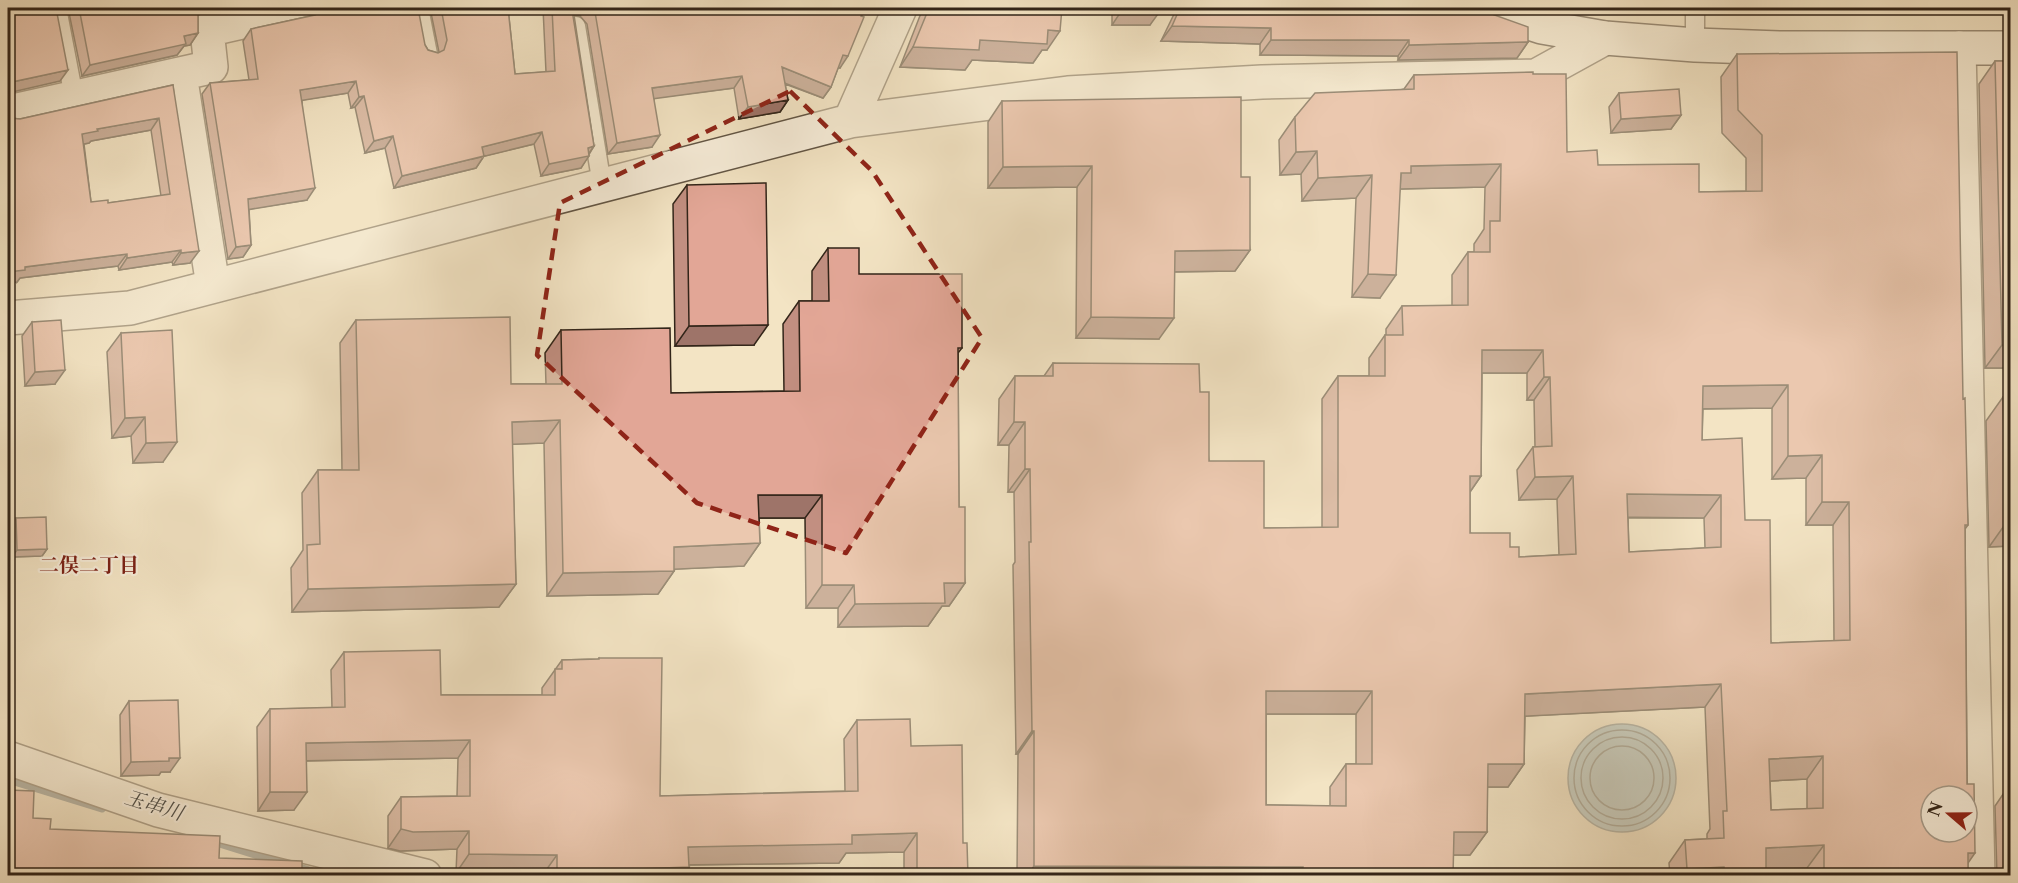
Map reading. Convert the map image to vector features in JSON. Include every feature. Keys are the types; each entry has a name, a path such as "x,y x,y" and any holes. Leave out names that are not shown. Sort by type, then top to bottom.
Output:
{"street":[{"path":"8,112 211,67 204,19 303,8"},
{"path":"850,121 900,8"},
{"path":"1482,8 1542,27 1605,38 1695,45 1781,48 2010,48"},
{"path":"8,318 130,308 850,121 1068,93 1262,82 1536,76 1605,38"},
{"path":"1959,48 1978,876"},
{"path":"180,74 213,286"},
{"path":"8,758 158,810 425,876"}],"lane":[{"path":"57,8 74,97"},
{"path":"419,8 428,54"},
{"path":"1695,8 1695,45"},
{"path":"576,27 602,185"}],"highlighted area":[{"path":"790,91 872,171 982,338 846,553 697,503 537,355 560,203"}],"water":[{"path":"1622,724 1643,728 1661,739 1672,757 1676,778 1672,799 1661,817 1643,828 1622,832 1601,828 1583,817 1572,799 1568,778 1572,757 1583,739 1601,728"}],"building":[{"path":"8,8 56,8 68,70 8,84"},
{"path":"79,8 201,8 198,12 198,33 184,36 186,44 90,65"},
{"path":"418,8 425,45 428,50 438,53 444,50 447,40 441,8 508,8 515,74 555,71 552,8 577,8 573,16 594,146 588,148 589,156 549,164 542,132 482,147 484,156 402,176 393,136 374,141 364,96 359,97 356,81 300,90 315,188 248,199 251,245 236,247 210,83 258,79 251,29 315,15 325,9"},
{"path":"591,8 865,8 861,16 864,17 848,56 843,55 831,87 782,67 788,100 748,107 742,76 652,88 660,135 617,143 595,12"},
{"path":"929,8 1062,8 1060,31 1048,30 1047,44 980,40 979,50 913,47"},
{"path":"1120,8 1158,8 1158,14 1120,13"},
{"path":"1180,8 1475,8 1528,27 1528,42 1409,45 1409,40 1271,40 1271,28 1172,26"},
{"path":"1957,52 1963,399 1965,398 1968,525 1965,525 1967,784 1919,784 1919,844 1975,844 1975,853 1968,853 1968,876 1824,876 1824,845 1766,848 1766,876 1725,876 1724,867 1687,869 1685,840 1724,838 1723,811 1727,811 1721,684 1525,694 1524,764 1488,764 1487,832 1454,832 1453,876 1302,876 1303,867 1034,866 1030,469 1025,469 1025,422 1014,422 1015,376 1053,376 1053,363 1199,364 1200,392 1209,392 1209,461 1264,461 1264,528 1338,527 1338,376 1385,376 1385,335 1403,335 1402,306 1468,305 1468,252 1490,252 1490,221 1500,221 1501,164 1411,166 1411,173 1401,173 1396,275 1368,274 1372,175 1318,178 1317,151 1296,152 1295,117 1315,93 1414,89 1414,75 1533,72 1533,74 1566,74 1567,152 1597,150 1598,165 1699,164 1699,192 1762,191 1762,135 1738,110 1737,54","holes":["1482,350 1543,350 1544,377 1550,377 1552,446 1533,447 1535,477 1573,476 1576,554 1519,557 1519,547 1510,547 1510,533 1470,533 1470,476 1481,476","1788,385 1788,456 1822,455 1822,502 1849,502 1850,640 1771,643 1770,520 1745,520 1742,438 1702,440 1703,386","1627,494 1721,495 1721,547 1629,552","1266,691 1372,691 1372,764 1346,764 1346,806 1266,805","1823,756 1823,808 1771,810 1769,759"]},
{"path":"1995,61 2010,61 2010,344 2002,345"},
{"path":"173,85 199,251 181,253 181,250 127,258 127,254 25,267 25,270 8,272 8,116 20,119","holes":["159,118 170,194 108,203 108,200 91,202 82,134 98,131 97,129"]},
{"path":"1679,89 1681,115 1621,119 1619,93"},
{"path":"1241,97 1241,177 1250,177 1250,250 1175,251 1174,318 1091,317 1092,166 1003,167 1002,101"},
{"path":"766,183 768,325 689,326 687,185"},
{"path":"828,248 859,248 859,274 962,274 962,348 958,348 959,507 965,507 965,583 944,583 945,603 855,604 854,585 822,585 822,495 758,495 760,543 674,547 674,571 563,573 560,420 512,422 516,584 308,589 307,545 320,544 318,470 359,470 356,320 510,317 511,384 562,384 561,330 670,328 671,393 800,391 799,301 829,301"},
{"path":"61,320 65,370 35,372 32,322"},
{"path":"172,330 177,442 146,443 145,417 125,418 121,333"},
{"path":"2003,397 2010,397 2010,523 2006,523"},
{"path":"46,517 47,549 17,550 16,518"},
{"path":"440,650 441,695 555,695 555,669 562,669 562,660 662,658 660,796 858,791 857,720 910,719 911,746 962,745 963,843 967,843 968,876 917,876 917,833 852,835 852,844 688,847 689,867 557,872 557,855 469,854 469,831 413,832 401,829 401,797 470,796 470,740 306,743 307,792 270,792 270,709 345,707 344,652"},
{"path":"178,700 180,758 169,758 169,761 131,762 129,701"},
{"path":"8,790 34,791 33,818 51,819 50,829 220,836 219,858 302,861 302,870 361,873 361,876 8,876"}],"waterway":[{"name":"玉串川","path":"8,779 102,808"},
{"name":"玉串川","path":"210,840 325,876"}],"district":[{"name":"二俣二丁目","path":"89,565"}]}
